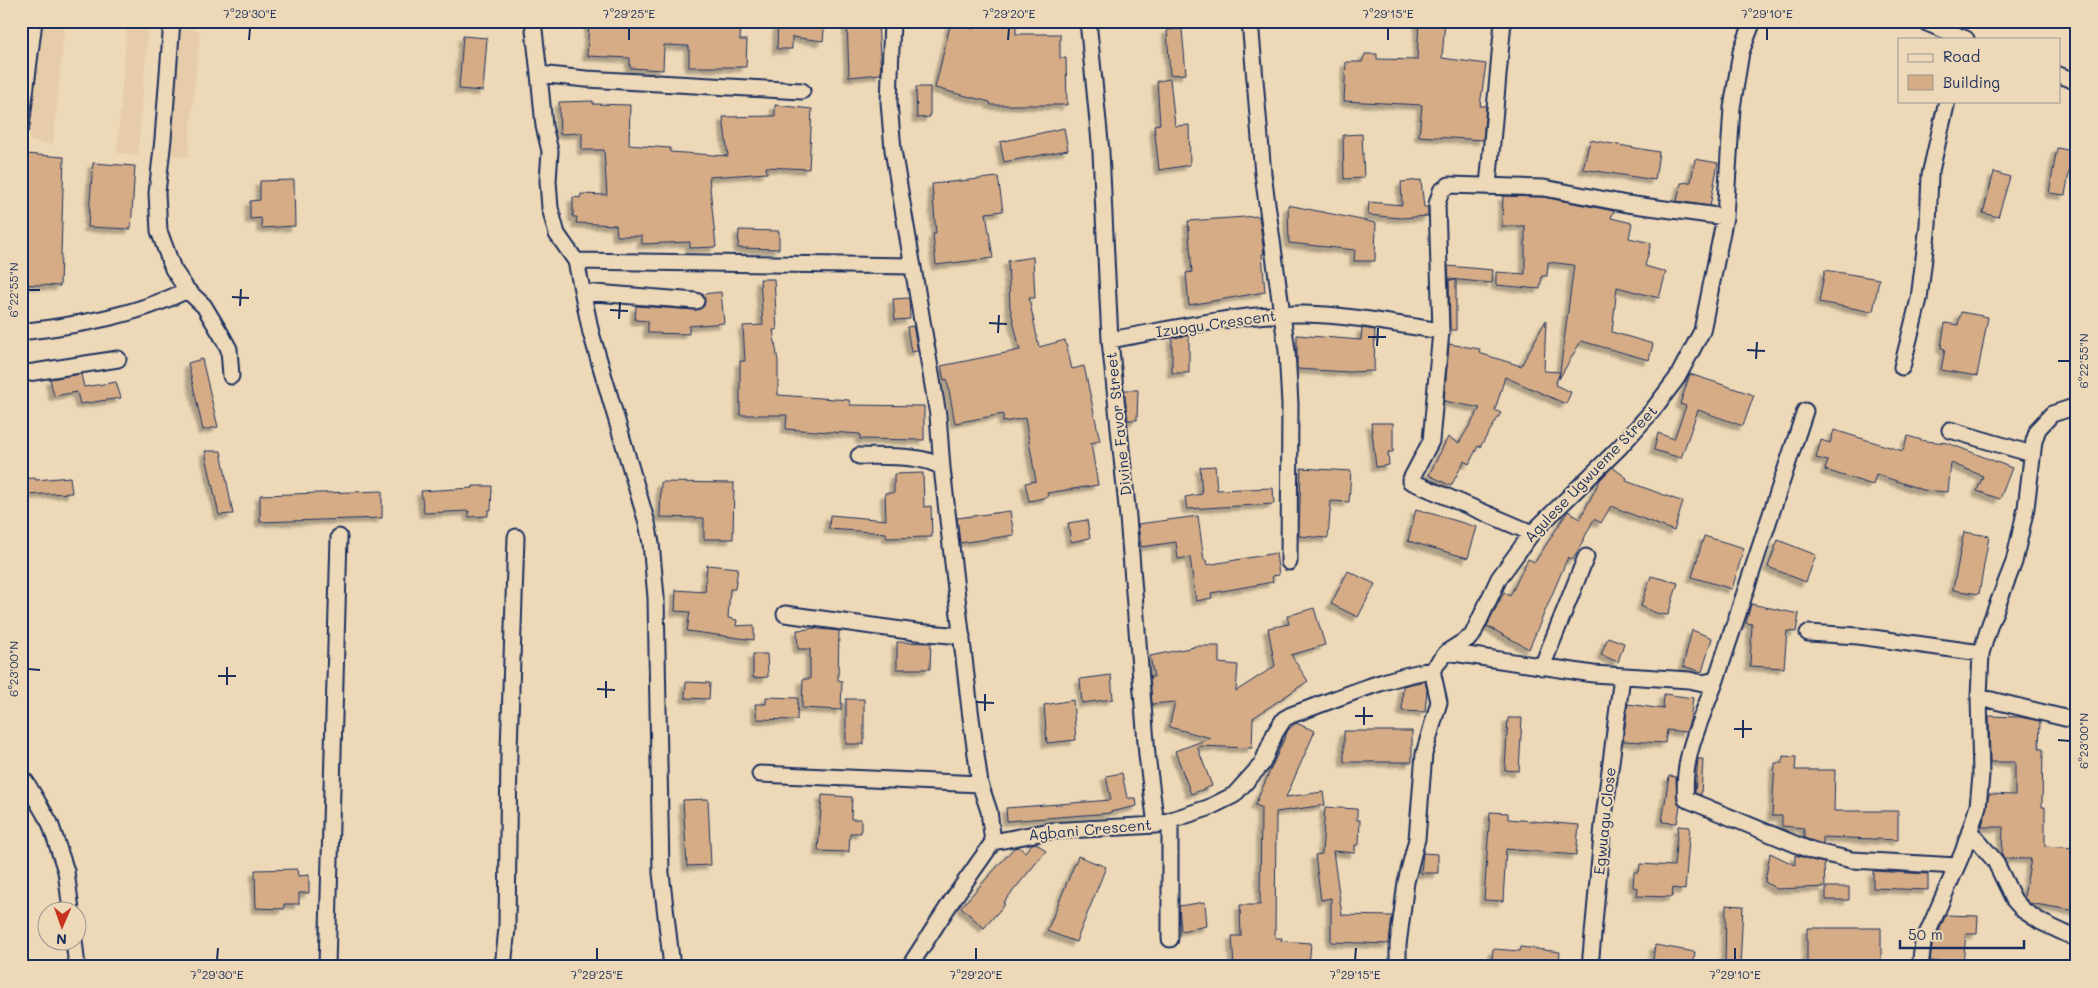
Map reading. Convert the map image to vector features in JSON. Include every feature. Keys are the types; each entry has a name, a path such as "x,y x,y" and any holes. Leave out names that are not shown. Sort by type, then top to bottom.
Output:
{"street":[{"path":"21,126 34,21"},
{"path":"172,21 164,139 157,193 159,231 173,269 187,290 204,306 222,336 228,349 231,376"},
{"path":"533,21 544,126 550,151 548,181 550,208 556,234 576,261 591,333 647,523 651,543 656,597 661,873 672,967"},
{"path":"892,21 889,102 893,150 938,416 942,468 980,784 989,811 994,842 951,902 909,967"},
{"name":"Divine Favor Street","path":"1088,21 1101,152 1110,340 1128,517 1147,755 1163,823 1170,939"},
{"path":"1250,21 1263,174 1284,315 1290,404 1289,562"},
{"path":"1488,186 1503,21"},
{"name":"Agulese Ugwueme Street","path":"1432,670 1447,652 1472,636 1499,578 1532,533 1619,448 1652,412 1677,378 1696,347 1702,331 1725,217 1732,108 1741,52 1753,21"},
{"path":"1922,21 1962,38"},
{"path":"539,74 586,79 802,91"},
{"path":"2060,75 2077,82"},
{"path":"1902,367 1919,299 1928,225 1930,175 1946,102"},
{"path":"1532,533 1410,481 1431,441 1441,331 1437,204 1441,191 1449,185 1544,188 1627,204 1725,217"},
{"path":"576,261 913,266"},
{"path":"21,332 128,312 162,302 187,290"},
{"path":"583,292 696,301"},
{"name":"Izuogu Crescent","path":"1110,340 1231,319 1303,314 1356,318 1441,331"},
{"path":"21,374 118,359"},
{"path":"1920,967 1923,943 1971,833 1981,788 1979,697 1981,653 2014,562 2026,508 2032,454 2038,429 2052,414 2077,406"},
{"path":"1805,411 1716,680 1688,755 1686,799 1812,851 1852,860 1957,866"},
{"path":"1950,430 2032,454"},
{"path":"859,456 925,460 936,463 942,468"},
{"path":"327,967 339,537"},
{"path":"503,967 507,928 509,750 516,537"},
{"path":"1542,666 1586,558"},
{"path":"785,614 916,632 962,636"},
{"path":"1808,633 1858,636 1981,653"},
{"path":"1447,652 1622,676 1689,680 1702,683 1716,680"},
{"path":"1398,967 1398,945 1406,882 1416,839 1424,754 1438,702 1432,670"},
{"name":"Agbani Crescent","path":"994,842 1050,831 1163,823 1208,808 1234,795 1262,764 1275,733 1284,719 1290,714 1390,680 1432,670"},
{"name":"Egwuagu Close","path":"1590,967 1603,825 1622,676"},
{"path":"1979,697 2077,721"},
{"path":"760,774 980,784"},
{"path":"21,780 26,782 50,822 66,871 69,900"},
{"path":"1971,833 1995,861 2014,900 2023,910 2041,922 2077,939"},
{"path":"75,950 77,967"}],"shaded area":[{"path":"41,21 65,21 53,144 29,141"},
{"path":"127,23 148,24 138,154 117,153"},
{"path":"181,28 200,30 188,157 169,155"}],"building":[{"path":"616,21 741,21 740,40 747,40 746,67 689,67 689,46 664,45 663,70 630,68 630,58 587,56 589,23 616,23"},
{"path":"778,21 825,21 823,41 792,37 792,49 777,49"},
{"path":"847,21 878,21 881,74 849,77"},
{"path":"976,21 1016,21 1016,34 1060,34 1060,58 1066,58 1067,105 991,105 990,102 935,88 951,22 974,29"},
{"path":"1419,21 1445,21 1442,58 1486,64 1480,106 1486,106 1483,140 1419,136 1422,105 1344,101 1346,62 1362,62 1365,54 1377,54 1377,59 1417,60"},
{"path":"1182,29 1186,74 1170,75 1167,30"},
{"path":"463,36 487,38 483,91 459,89"},
{"path":"1170,79 1175,126 1189,125 1190,165 1159,170 1154,125 1160,124 1157,81"},
{"path":"916,87 930,87 930,117 917,118"},
{"path":"593,101 593,104 630,105 629,145 670,148 670,152 728,156 723,117 775,116 775,105 812,109 809,169 766,167 767,173 709,177 716,247 690,248 690,242 642,244 642,236 617,236 616,225 576,223 577,217 573,217 573,197 580,198 581,194 607,195 604,150 582,150 582,133 560,134 559,102"},
{"path":"1064,128 1068,150 1004,162 1000,142"},
{"path":"1362,134 1364,178 1344,179 1343,135"},
{"path":"1590,140 1659,152 1655,180 1583,169"},
{"path":"2057,148 2073,151 2065,195 2049,193"},
{"path":"25,154 64,157 60,286 21,284 21,220"},
{"path":"1695,159 1718,163 1710,206 1677,201 1681,183 1691,182"},
{"path":"93,163 135,166 131,229 88,227"},
{"path":"1994,172 2010,177 1998,217 1983,213"},
{"path":"998,177 1003,211 986,213 993,258 936,265 933,234 936,234 932,184"},
{"path":"294,180 295,226 262,228 261,218 250,219 250,201 260,200 260,181"},
{"path":"1421,180 1424,207 1428,207 1428,216 1401,218 1368,215 1369,202 1402,205 1401,182"},
{"path":"1503,196 1543,197 1614,211 1611,218 1632,223 1629,238 1651,243 1645,266 1666,272 1659,298 1617,287 1612,332 1653,344 1649,360 1581,341 1559,379 1574,265 1548,262 1547,276 1542,276 1540,289 1496,285 1496,272 1525,274 1525,226 1502,226"},
{"path":"1288,205 1376,223 1375,261 1354,261 1355,250 1289,243"},
{"path":"1259,216 1264,254 1262,254 1265,292 1189,305 1186,273 1192,272 1188,221"},
{"path":"739,230 779,231 779,249 738,248"},
{"path":"1033,257 1035,298 1029,298 1039,347 1065,340 1072,369 1084,366 1100,441 1091,443 1098,485 1047,493 1048,497 1029,501 1025,483 1036,481 1025,418 1003,422 1003,414 955,423 947,379 944,380 941,366 1020,350 1010,307 1008,261"},
{"path":"1448,266 1493,270 1492,283 1449,279"},
{"path":"1825,270 1879,279 1873,312 1819,302"},
{"path":"760,279 774,279 777,330 773,330 778,361 778,395 849,400 850,405 924,406 924,440 860,439 860,434 786,429 787,415 740,415 740,361 745,361 743,326 763,325"},
{"path":"1449,280 1456,280 1456,330 1450,330"},
{"path":"721,292 724,323 689,326 689,334 648,333 648,321 635,320 636,306 696,310 704,306 705,301 702,294"},
{"path":"909,298 910,319 895,320 893,299"},
{"path":"1961,312 1988,317 1977,376 1941,370 1945,349 1941,348 1945,323 1958,325"},
{"path":"1546,320 1544,371 1560,372 1555,385 1571,392 1566,404 1505,377 1495,410 1501,413 1480,447 1478,446 1469,464 1464,461 1451,486 1429,475 1448,437 1459,443 1480,408 1444,401 1449,344 1480,349 1479,353 1521,366"},
{"path":"913,326 918,351 911,352 907,327"},
{"path":"1362,328 1375,330 1374,371 1349,372 1297,369 1297,335 1361,340"},
{"path":"1189,336 1189,373 1172,373 1172,338"},
{"path":"202,359 218,427 203,430 188,363"},
{"path":"81,374 84,387 116,382 121,398 80,404 77,392 54,396 50,379"},
{"path":"1690,374 1754,395 1743,426 1698,410 1681,458 1654,450 1658,433 1674,439 1686,406 1680,404"},
{"path":"1124,390 1138,390 1137,420 1128,420"},
{"path":"1371,423 1393,423 1393,452 1388,452 1389,465 1376,467"},
{"path":"1834,430 1903,451 1908,436 1925,441 1948,443 2012,468 2000,499 1977,491 1983,476 1951,463 1948,492 1923,490 1876,474 1873,485 1825,470 1828,461 1816,458 1821,440 1830,443"},
{"path":"205,451 221,451 233,514 219,515"},
{"path":"1215,466 1217,490 1273,488 1274,504 1187,509 1185,497 1202,494 1200,467"},
{"path":"1612,467 1627,478 1626,481 1683,502 1674,531 1611,506 1601,523 1594,519 1573,560 1568,557 1529,649 1487,626 1504,592 1510,596 1528,559 1535,562 1568,511 1580,519 1600,480"},
{"path":"1301,468 1351,471 1349,502 1331,501 1328,538 1299,536"},
{"path":"923,473 924,507 931,506 932,537 887,538 886,533 829,529 830,515 886,520 885,493 894,493 894,474"},
{"path":"70,477 72,493 21,495 21,479 35,478 36,480"},
{"path":"661,482 734,483 733,539 704,539 704,518 660,517"},
{"path":"473,486 492,486 491,510 488,510 488,516 469,517 469,511 424,513 421,491 473,488"},
{"path":"382,491 382,518 260,522 260,495"},
{"path":"1416,509 1477,527 1468,558 1408,541"},
{"path":"1010,511 1014,535 960,543 957,518"},
{"path":"1198,516 1204,560 1206,560 1207,565 1276,553 1279,575 1272,576 1273,582 1211,593 1212,598 1196,601 1190,557 1178,559 1176,542 1141,547 1138,524"},
{"path":"1087,520 1090,538 1071,542 1068,523"},
{"path":"1964,532 1989,536 1979,594 1953,590"},
{"path":"1704,536 1744,548 1732,589 1692,577"},
{"path":"1778,540 1816,555 1806,582 1768,567"},
{"path":"707,565 738,568 735,589 730,589 728,618 737,620 736,626 754,625 754,640 687,631 690,612 675,611 676,590 705,592"},
{"path":"1348,571 1375,584 1358,617 1331,604"},
{"path":"1651,576 1678,583 1668,615 1656,613 1641,606"},
{"path":"1751,604 1799,614 1796,632 1787,631 1784,668 1750,666 1752,624 1746,623"},
{"path":"1314,608 1325,645 1291,655 1308,681 1253,718 1252,748 1197,746 1212,786 1191,794 1175,751 1211,738 1169,727 1175,702 1152,704 1150,677 1154,677 1150,656 1194,646 1219,646 1219,663 1238,665 1236,691 1275,666 1268,628 1289,624 1287,616"},
{"path":"810,628 839,631 838,680 842,681 841,710 802,708 803,679 810,679 810,649 798,649 797,630"},
{"path":"1692,630 1712,638 1702,672 1683,666"},
{"path":"1608,637 1624,643 1618,662 1601,655"},
{"path":"897,642 931,643 930,669 897,669"},
{"path":"753,654 767,654 768,677 753,678"},
{"path":"1111,675 1113,699 1082,703 1080,679"},
{"path":"1425,681 1427,690 1425,712 1402,711 1403,686"},
{"path":"686,682 710,683 709,699 685,698"},
{"path":"1664,694 1693,698 1686,732 1667,730 1665,743 1623,741 1628,704 1663,709"},
{"path":"766,697 798,698 797,720 757,719 755,704 766,704"},
{"path":"846,699 864,699 864,744 846,744"},
{"path":"1073,700 1076,740 1047,743 1044,705"},
{"path":"1989,716 2019,717 2040,721 2039,749 2043,749 2042,807 2045,807 2045,846 2076,848 2075,883 2077,883 2077,911 2029,903 2024,897 2031,859 2004,858 2002,854 2003,827 1982,827 1989,794 2015,795 2015,762 1990,762"},
{"path":"1508,718 1522,718 1519,771 1505,770"},
{"path":"1296,723 1315,731 1286,797 1323,792 1325,805 1276,812 1275,938 1282,938 1281,941 1311,943 1309,967 1234,967 1232,936 1241,936 1240,905 1260,905 1261,807 1255,805 1288,730"},
{"path":"1344,731 1412,731 1412,762 1344,762"},
{"path":"1783,756 1796,757 1795,770 1835,770 1834,811 1898,811 1898,840 1823,837 1823,844 1804,838 1804,828 1782,826 1782,816 1772,816 1775,763 1782,763"},
{"path":"1698,759 1703,759 1701,795 1695,793"},
{"path":"1122,773 1127,798 1136,798 1137,806 1110,813 1007,821 1006,808 1111,800 1106,776"},
{"path":"1669,776 1676,777 1677,799 1680,806 1677,823 1662,822"},
{"path":"822,795 852,797 851,819 861,819 861,833 850,833 849,852 818,851"},
{"path":"708,799 711,865 687,866 683,800"},
{"path":"1325,807 1357,809 1357,820 1360,820 1359,845 1355,845 1355,853 1333,851 1342,915 1392,916 1389,944 1331,942 1331,898 1321,900 1315,855 1322,854"},
{"path":"1490,812 1508,813 1508,819 1579,825 1576,855 1506,849 1503,901 1484,900"},
{"path":"1678,826 1690,827 1685,890 1673,888 1672,897 1637,896 1638,888 1633,887 1634,872 1639,872 1640,864 1674,866"},
{"path":"1036,843 1046,851 984,928 961,907 1014,848 1019,847 1025,852 1032,844"},
{"path":"1423,853 1438,854 1438,873 1421,873"},
{"path":"1770,853 1795,865 1795,855 1824,863 1825,887 1777,889 1765,882"},
{"path":"1078,856 1106,867 1076,942 1047,931"},
{"path":"297,869 298,876 309,875 309,893 299,893 299,904 284,904 284,909 256,908 255,870"},
{"path":"1873,871 1928,874 1928,890 1873,888"},
{"path":"1826,887 1849,887 1849,900 1826,900"},
{"path":"1205,902 1207,926 1181,931 1179,906"},
{"path":"1726,905 1743,906 1740,967 1725,967"},
{"path":"1946,915 1978,916 1977,934 1966,934 1963,964 1930,961 1932,946 1934,942 1939,943 1940,928"},
{"path":"1807,928 1881,928 1881,967 1807,967"},
{"path":"1655,945 1695,952 1693,967 1652,967"},
{"path":"1521,947 1560,952 1558,967 1491,967 1493,949 1520,951"}]}
